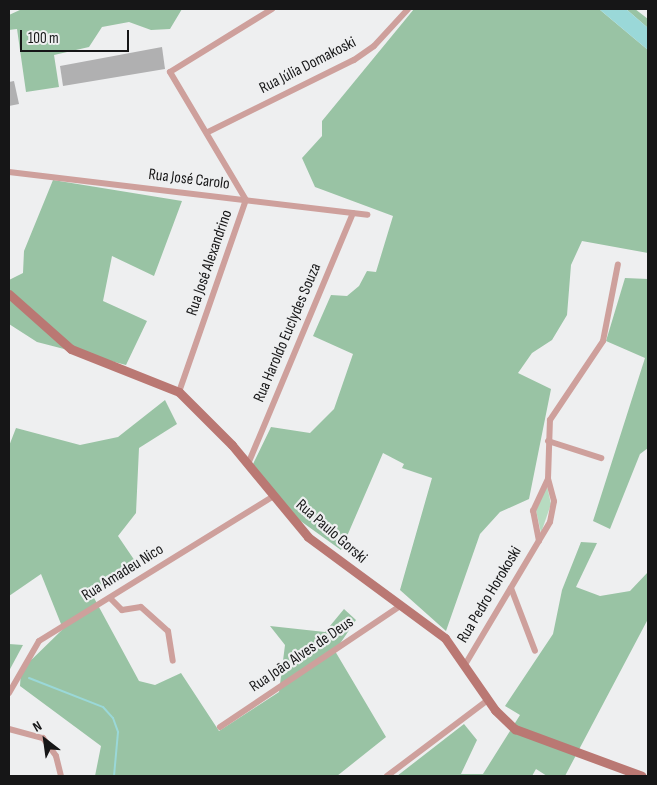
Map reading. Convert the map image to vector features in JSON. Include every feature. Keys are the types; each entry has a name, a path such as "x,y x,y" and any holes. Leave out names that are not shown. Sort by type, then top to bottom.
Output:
{"street":[{"name":"Rua José Alexandrino","path":"179,392 246,200 208,132 170,72 272,9"},
{"name":"Rua Júlia Domakoski","path":"208,132 354,60 374,46 408,9"},
{"name":"Rua José Carolo","path":"9,172 367,215"},
{"name":"Rua Haroldo Euclydes Souza","path":"248,464 353,213"},
{"name":"Rua Pedro Horokoski","path":"466,663 539,541 554,508 548,479 548,441 554,411 603,341 618,264"},
{"name":"Rua Paulo Gorski","path":"9,294 71,349 179,392 248,464 272,498 308,537 445,638 466,663 500,717 523,734 642,776"},
{"path":"548,441 601,458"},
{"name":"Rua Pedro Horokoski","path":"539,541 533,511 548,479"},
{"name":"Rua Amadeu Nico","path":"9,693 34,646 272,498"},
{"path":"511,588 535,651"},
{"path":"110,598 122,610 141,607 168,631 173,661"},
{"name":"Rua João Alves de Deus","path":"220,727 400,606"},
{"path":"387,776 488,700"},
{"path":"9,729 43,738 56,756 61,776"}],"green space":[{"path":"22,9 182,9 170,29 151,30 129,22 102,27 89,47 54,55 59,87 26,92 17,29 9,30 9,15"},
{"path":"414,9 599,9 648,50 648,253 582,241 571,265 567,315 552,340 532,353 518,373 551,389 529,499 500,512 480,534 446,631 400,590 432,478 402,468 404,464 383,453 341,550 288,512 253,464 271,427 310,433 334,409 353,354 313,336 331,295 347,296 359,286 367,271 376,272 393,216 315,187 302,158 322,136 322,121"},
{"path":"626,9 635,9 648,19 648,28"},
{"path":"53,180 182,201 154,276 112,256 103,301 147,321 126,365 37,342 9,324 9,280 23,273 24,251"},
{"path":"625,278 648,279 648,448 640,454 610,529 593,521 645,358 606,341"},
{"path":"165,400 177,424 139,448 136,513 118,536 137,564 93,596 139,681 155,685 181,673 219,731 279,692 285,645 270,626 325,632 344,609 356,620 335,651 386,737 337,776 95,776 101,746 20,686 21,670 63,629 41,574 9,596 9,446 16,428 80,445 118,437"},
{"path":"547,486 551,504 541,533 536,510"},
{"path":"581,542 597,543 576,587 600,596 630,591 648,572 648,619 565,776 547,776 536,769 532,776 397,776 464,724 477,740 461,774 483,774 520,715 505,706 553,634 562,590"},
{"path":"9,644 23,645 9,671"}],"water":[{"path":"599,9 626,9 648,28 648,50"}],"building":[{"path":"162,47 165,69 63,86 60,66"},
{"path":"14,81 19,104 9,106 9,82"}],"waterway":[{"path":"29,678 103,707 113,718 118,732 114,776"}]}
